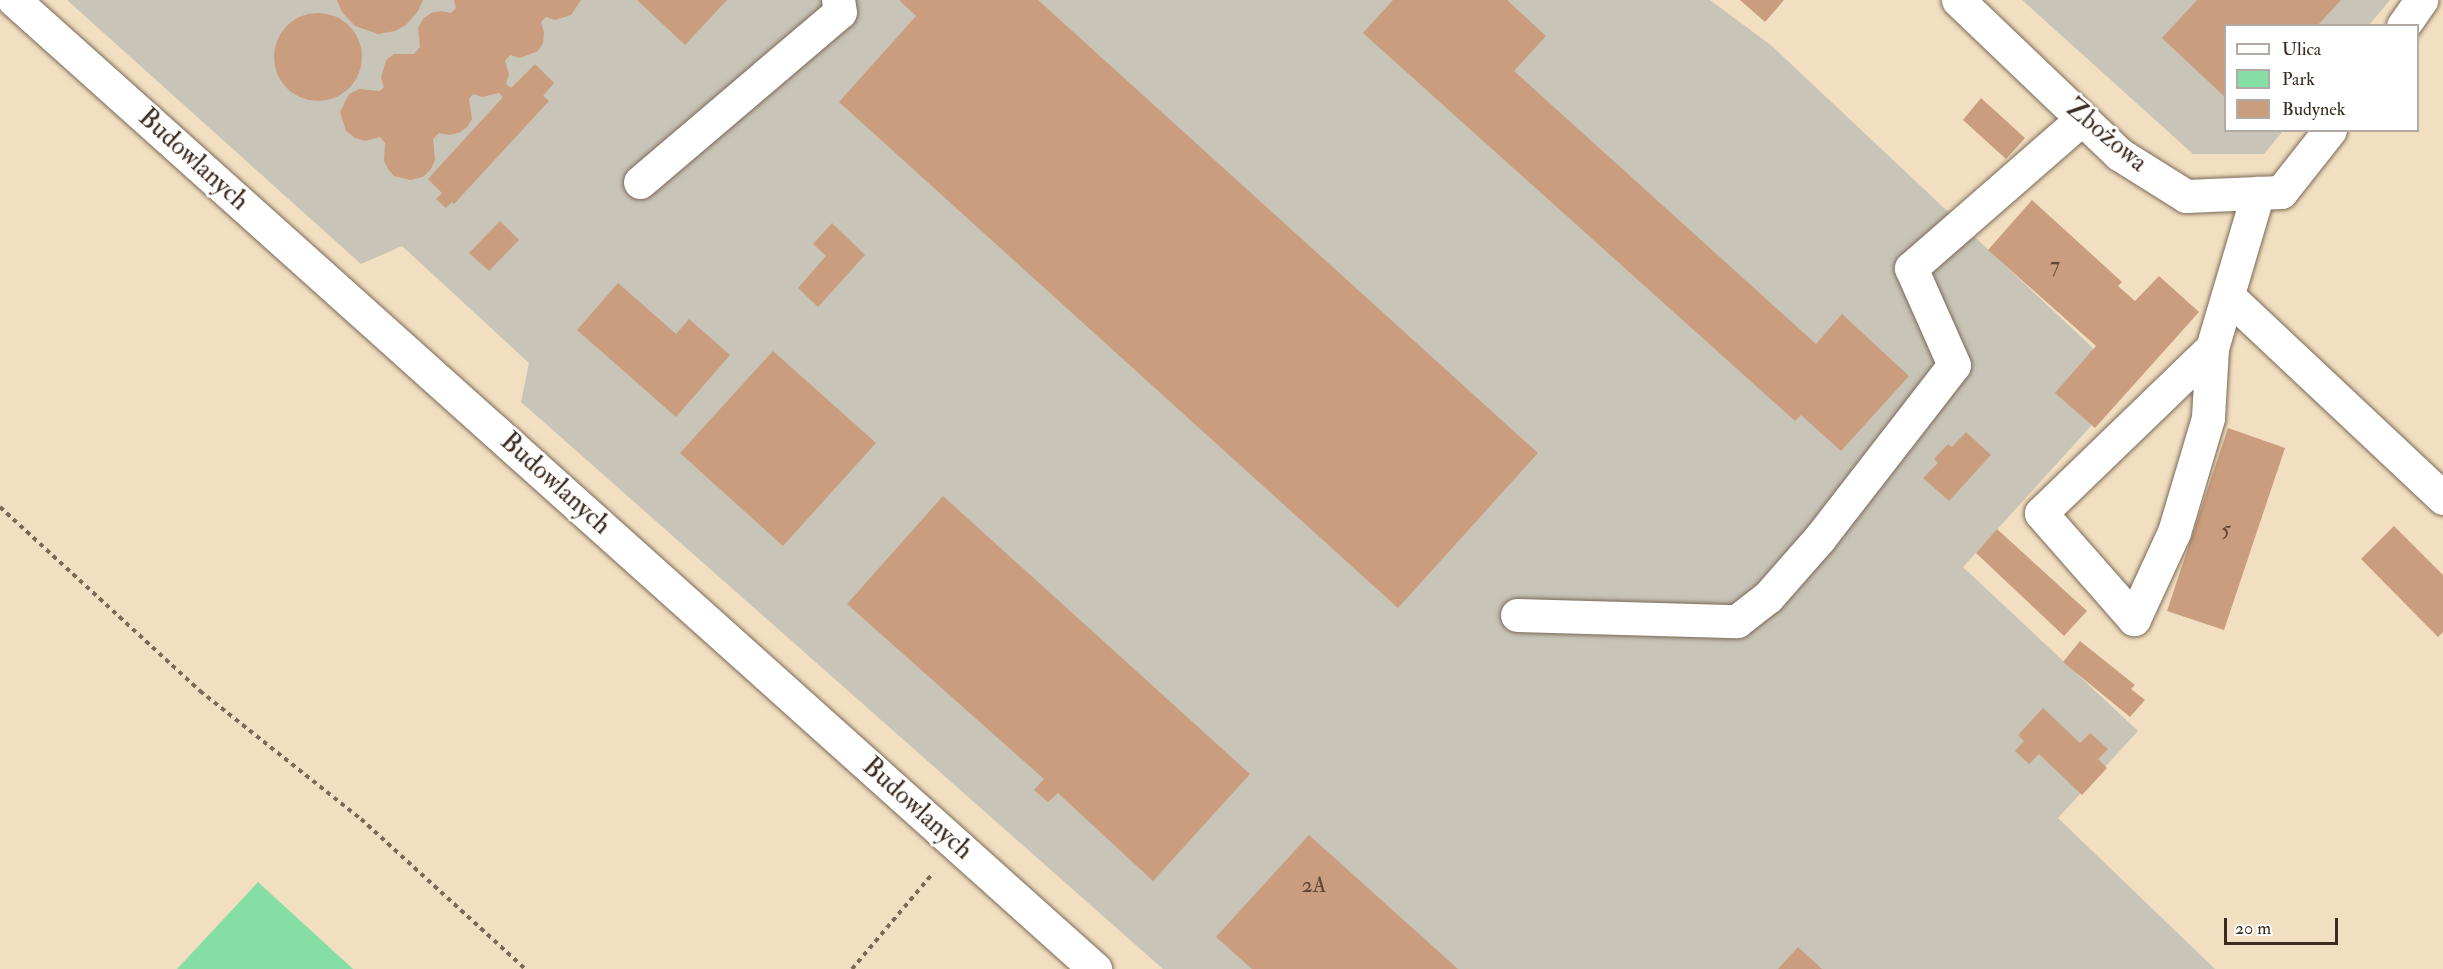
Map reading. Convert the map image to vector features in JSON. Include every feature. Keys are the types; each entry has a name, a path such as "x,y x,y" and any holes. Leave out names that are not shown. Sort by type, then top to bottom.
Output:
{"street":[{"name":"Budowlanych","path":"14,0 1095,969"},
{"path":"640,182 840,12 838,0"},
{"name":"Zbożowa","path":"1958,0 2119,154 2186,196 2281,192 2328,132"},
{"path":"2404,24 2421,0"},
{"path":"1517,615 1737,621 1768,597 1819,539 1954,365 1911,268 2082,119"},
{"path":"2212,348 2041,513 2134,619 2174,532 2208,418 2212,348 2258,194"},
{"path":"2228,296 2443,498"}],"path":[{"path":"0,507 200,691 361,819 525,969"},
{"path":"852,969 956,844"}],"shaded area":[{"path":"67,0 1710,0 1772,46 2130,383 1963,567 2138,731 2058,818 2215,969 1163,969 521,402 529,363 402,246 361,264"},
{"path":"2022,0 2390,0 2370,24 2224,24 2224,132 2282,132 2264,154 2193,154"}],"green space":[{"path":"258,882 353,969 177,969"}],"building":[{"path":"337,0 423,0 418,11 406,25 395,31 378,34 355,26 342,12"},
{"path":"454,0 581,0 571,15 555,20 546,17 541,22 544,32 543,43 538,51 520,58 510,55 505,61 509,74 506,84 511,88 535,64 554,83 543,96 549,101 454,204 452,202 446,208 436,199 442,193 428,179 503,97 499,93 482,97 473,94 469,99 472,119 467,127 459,133 449,135 439,133 433,139 435,160 431,169 423,177 410,180 394,176 388,169 384,161 385,143 380,137 365,141 355,138 346,131 340,112 349,94 359,89 380,91 384,87 381,78 386,60 394,54 414,54 420,47 418,28 423,19 431,13 441,11 451,13 456,8"},
{"path":"637,0 727,0 685,45"},
{"path":"899,0 1038,0 1538,453 1398,608 839,102 916,16"},
{"path":"1393,0 1507,0 1546,36 1514,71 1816,344 1842,314 1909,376 1841,451 1801,415 1795,421 1363,33"},
{"path":"1740,0 1784,0 1765,22"},
{"path":"2197,0 2341,0 2319,24 2224,24 2224,96 2162,38"},
{"path":"318,13 335,17 349,26 358,40 362,57 358,74 349,88 335,97 318,101 301,97 287,88 278,74 274,57 278,40 287,26 301,17"},
{"path":"1981,98 2025,138 2006,159 1963,120"},
{"path":"2032,200 2122,282 2118,286 2135,301 2159,276 2199,312 2095,428 2055,393 2096,346 1988,250"},
{"path":"500,221 519,240 489,271 469,253"},
{"path":"832,223 865,255 818,307 798,288 826,256 813,244"},
{"path":"618,283 676,334 689,319 730,355 676,417 577,330"},
{"path":"773,351 876,443 783,546 680,453"},
{"path":"2228,428 2285,448 2224,630 2167,611"},
{"path":"1966,432 1991,455 1949,501 1923,478 1938,463 1934,459 1948,444 1952,447"},
{"path":"943,496 1250,774 1153,881 1058,793 1048,802 1034,790 1044,779 847,604"},
{"path":"2394,526 2443,575 2443,632 2438,637 2361,559"},
{"path":"1997,529 2087,611 2064,636 1976,553"},
{"path":"2080,641 2135,685 2131,689 2145,700 2130,717 2063,662"},
{"path":"2043,708 2080,743 2090,733 2108,749 2098,759 2107,768 2082,795 2039,754 2029,764 2015,751 2024,741 2018,735"},
{"path":"1309,835 1458,969 1252,969 1216,937"},
{"path":"1798,947 1822,969 1778,969"}]}
